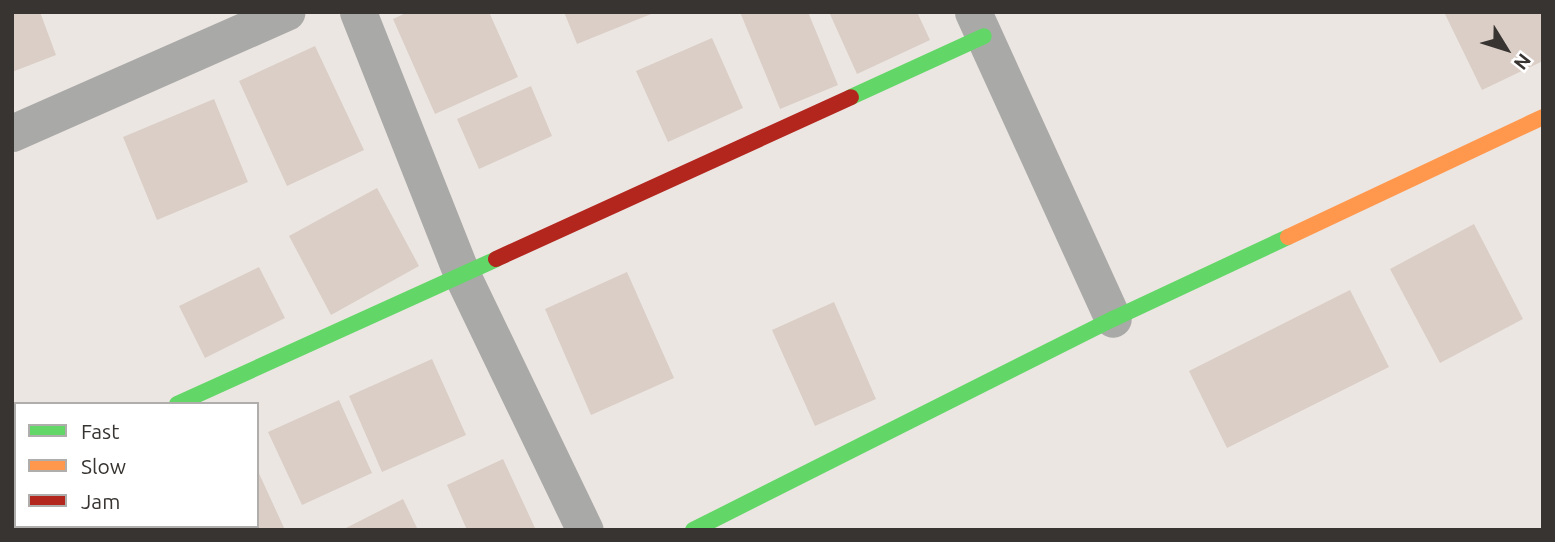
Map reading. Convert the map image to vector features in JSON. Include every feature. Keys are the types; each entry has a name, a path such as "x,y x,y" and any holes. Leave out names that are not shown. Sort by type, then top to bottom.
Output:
{"street":[{"path":"12,133 286,12"},
{"path":"359,12 463,276 585,530"},
{"path":"181,402 463,276 979,24 1113,318"},
{"path":"693,530 1113,318 1543,117"}],"building":[{"path":"12,12 40,12 56,55 12,72"},
{"path":"408,12 489,12 518,77 435,114 393,19"},
{"path":"564,12 656,12 577,44"},
{"path":"740,12 808,12 838,85 780,109"},
{"path":"829,12 917,12 930,40 857,74"},
{"path":"1444,12 1543,12 1543,61 1482,90"},
{"path":"712,38 743,108 668,142 636,71"},
{"path":"315,46 364,150 287,186 239,81"},
{"path":"531,86 552,136 479,169 457,119"},
{"path":"214,99 248,182 157,220 123,137"},
{"path":"377,188 419,266 331,315 289,236"},
{"path":"1474,224 1523,319 1440,363 1390,269"},
{"path":"259,267 285,318 205,358 179,306"},
{"path":"627,272 674,378 591,415 545,309"},
{"path":"1350,290 1389,367 1227,448 1189,371"},
{"path":"834,302 876,399 815,426 772,330"},
{"path":"432,359 466,435 382,472 349,396"},
{"path":"339,400 372,473 302,505 268,432"},
{"path":"503,459 535,528 467,530 447,485"},
{"path":"259,473 285,530 231,528 259,528"},
{"path":"403,499 418,530 342,530"},
{"path":"63,528 178,530 64,530"}],"traffic: fast":[{"path":"851,97 984,36"},
{"path":"693,530 1113,319 1288,237"},
{"path":"181,402 496,259"}],"traffic: slow":[{"path":"1288,237 1543,117"}],"traffic: jam":[{"path":"496,259 851,97"}]}
